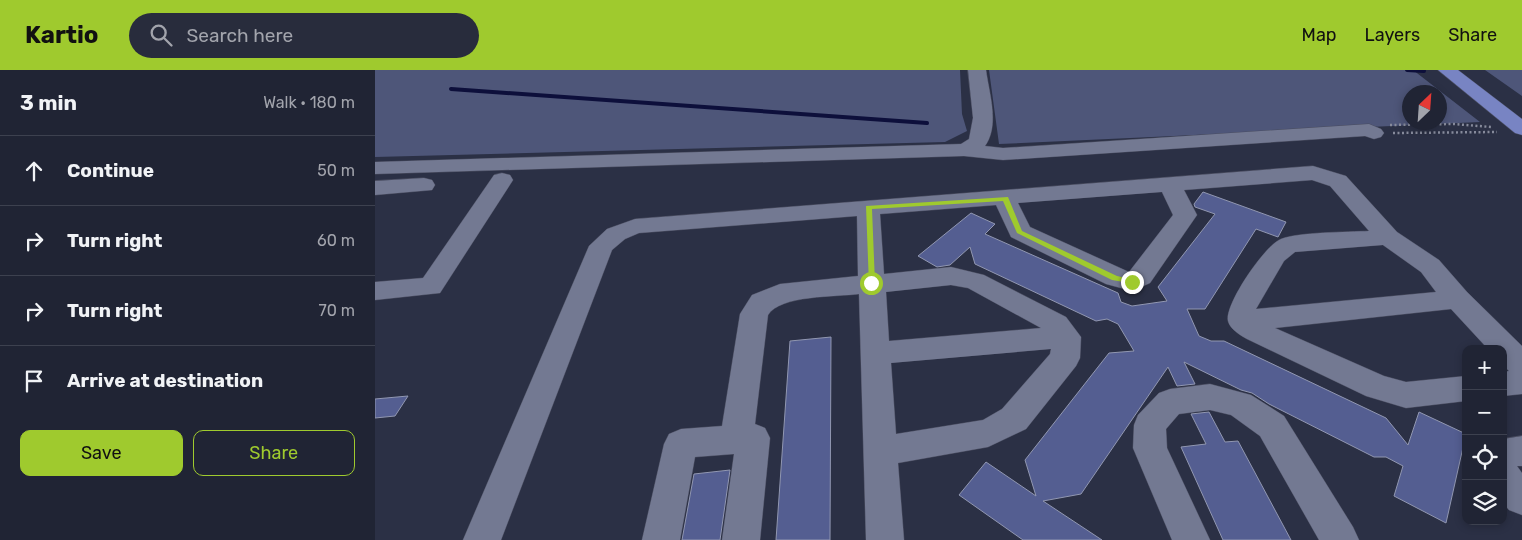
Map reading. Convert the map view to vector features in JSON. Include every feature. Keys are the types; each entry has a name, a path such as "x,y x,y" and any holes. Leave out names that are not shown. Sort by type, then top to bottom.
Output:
{"main road":[{"path":"1447,70 1522,129"},
{"path":"1464,70 1522,114"}],"street":[{"path":"964,150 978,142 983,124 977,70"},
{"path":"375,168 964,150 1003,154 1371,132"},
{"path":"375,188 502,180 611,162"},
{"path":"482,540 601,246 616,234 635,226 868,207 1005,199 1313,173 1328,176 1339,181 1388,237 1430,266 1457,299 1522,365"},
{"path":"375,291 431,287 502,180"},
{"path":"1005,199 1019,232 1115,278 1132,282 1141,277 1185,215 1170,185"},
{"path":"868,207 885,540"},
{"path":"1242,322 1242,309 1274,256 1288,245 1388,237"},
{"path":"737,438 754,314 762,302 780,293 951,276 975,281 1056,324 1067,337 1065,358 1013,419 988,433 880,451"},
{"path":"1242,322 1457,299"},
{"path":"1242,322 1257,332 1377,387 1406,395 1462,388"},
{"path":"876,353 1067,337"},
{"path":"1507,384 1522,382"},
{"path":"1191,540 1150,448 1150,425 1170,402 1210,397 1240,404 1272,426 1340,540"},
{"path":"661,540 681,444 753,438 741,540"},
{"path":"1507,452 1522,451"},
{"path":"1506,480 1522,498"}],"path":[{"path":"1371,132 1390,125 1418,123 1494,127"},
{"path":"1371,132 1501,132"}],"shaded area":[{"path":"375,70 960,70 962,114 967,131 945,142 375,157"},
{"path":"989,70 1413,70 1432,85 1402,85 1402,126 999,144"},
{"path":"1485,70 1522,70 1522,96"},
{"path":"1447,96 1480,122 1447,124"}],"building":[{"path":"1203,192 1286,222 1278,237 1256,229 1205,309 1187,309 1199,336 1211,341 1224,341 1386,418 1408,445 1419,412 1462,432 1462,452 1446,523 1394,496 1403,466 1386,457 1374,457 1269,404 1252,393 1241,390 1184,362 1195,384 1177,386 1168,367 1081,494 1043,501 1102,540 1023,540 959,495 986,462 1036,496 1025,460 1109,353 1134,351 1118,324 1107,319 1096,321 975,264 970,247 950,265 937,267 918,256 971,213 995,224 985,234 1118,293 1121,302 1132,306 1167,301 1158,287 1215,214 1195,207 1194,204"},
{"path":"831,337 830,540 776,540 790,341"},
{"path":"408,396 395,416 375,418 375,399"},
{"path":"1209,412 1225,442 1238,441 1291,540 1223,540 1181,447 1206,444 1191,414"},
{"path":"730,470 720,540 682,540 694,474"}],"waterway":[{"path":"1407,70 1424,71"},
{"path":"451,89 927,123"}],"route":[{"path":"871,283 868,207 1005,199 1019,232 1115,278 1132,282"}]}
